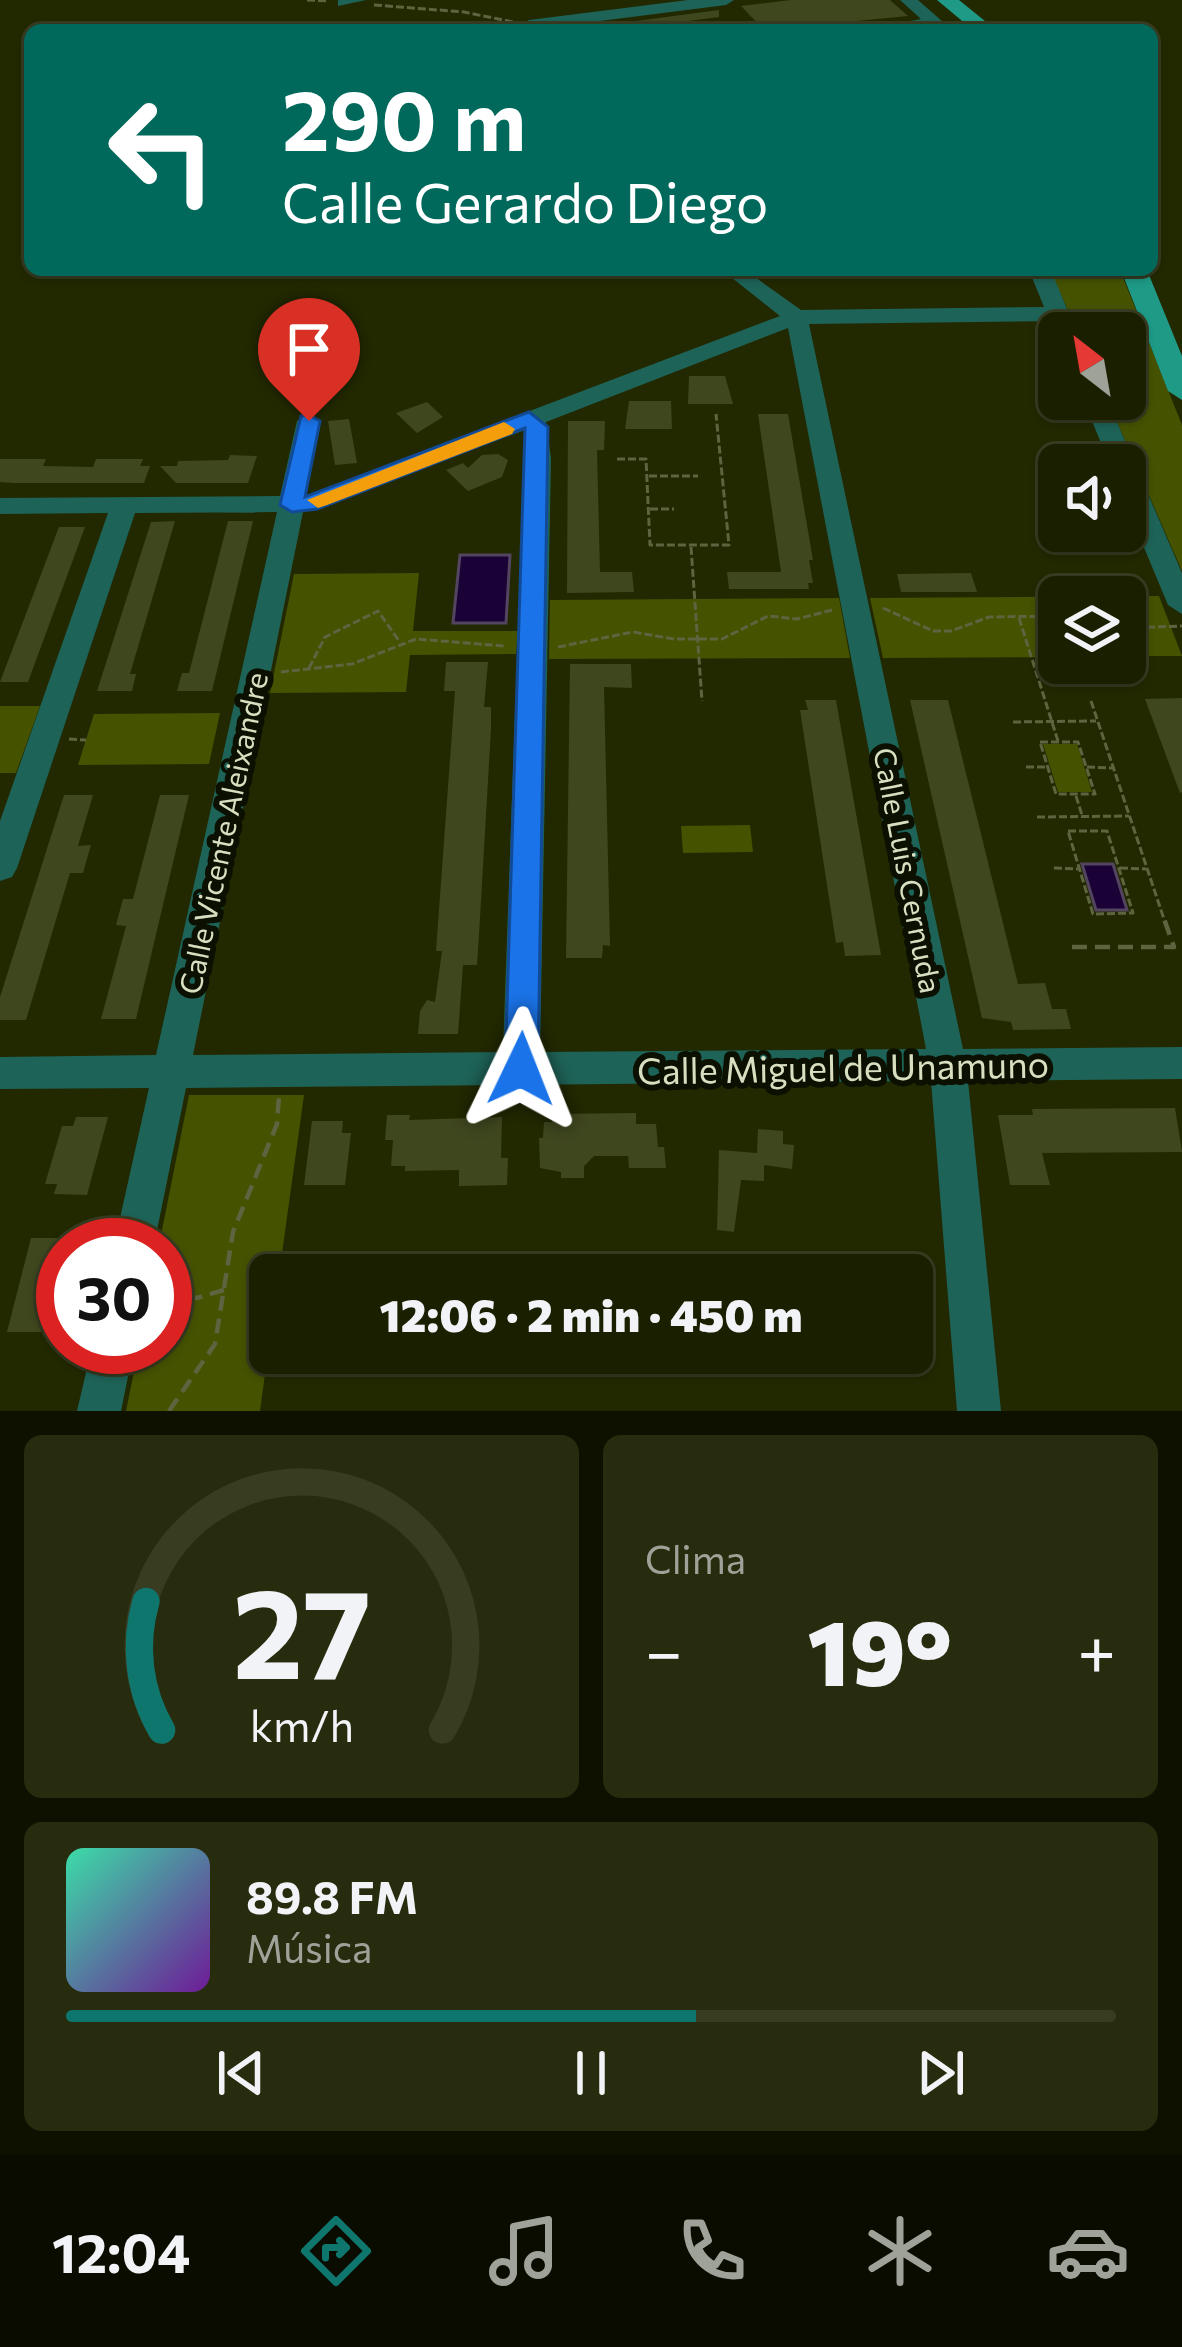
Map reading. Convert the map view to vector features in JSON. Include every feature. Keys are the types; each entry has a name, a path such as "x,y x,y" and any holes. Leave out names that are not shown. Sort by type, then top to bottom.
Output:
{"main road":[{"path":"951,3 978,24"},
{"path":"1136,276 1182,391"}],"street":[{"path":"908,0 935,22 920,24"},
{"path":"537,24 714,1"},
{"path":"738,276 799,326"},
{"path":"1042,276 1057,312"},
{"path":"0,506 309,504 497,431 533,432 764,328 1038,323"},
{"name":"Calle Luis Cernuda","path":"799,326 948,1065 979,1411"},
{"name":"Calle Vicente Aleixandre","path":"140,1218 309,421"},
{"path":"521,1069 533,432"},
{"path":"0,868 124,506"},
{"path":"1146,520 1182,604"},
{"name":"Calle Miguel de Unamuno","path":"0,1073 1182,1063"},
{"path":"99,1411 107,1374"}],"path":[{"path":"307,0 464,12 524,24"},
{"path":"617,460 646,459 650,545 729,545 716,414"},
{"path":"647,476 698,476"},
{"path":"671,476 672,486"},
{"path":"648,509 674,508"},
{"path":"690,545 702,701"},
{"path":"255,674 352,664 400,642 532,647 595,643 633,632 722,639 768,616 797,619 856,608 885,608 933,632 951,631 989,617 1038,616"},
{"path":"308,670 314,646 325,636 378,610 386,628 400,642"},
{"path":"1018,616 1059,742"},
{"path":"1146,627 1182,626"},
{"path":"1072,947 1174,946 1091,701"},
{"path":"1013,722 1098,721"},
{"path":"1040,742 1078,742 1095,794 1056,794 1048,767 1040,742"},
{"path":"1026,766 1048,767"},
{"path":"1087,767 1114,767"},
{"path":"1076,794 1083,817"},
{"path":"1037,818 1130,816"},
{"path":"1063,817 1093,914 1133,913 1107,831 1068,831"},
{"path":"1054,868 1079,869"},
{"path":"1119,868 1148,868"},
{"path":"169,1411 215,1344 233,1232 277,1124 281,1071"},
{"path":"192,1297 226,1290"}],"green space":[{"path":"1053,276 1122,276 1137,312 1069,312"},
{"path":"1146,335 1182,425 1182,571 1146,488 1146,444 1127,444 1116,420 1146,420"},
{"path":"419,573 413,631 518,631 516,654 410,655 406,692 270,693 294,574"},
{"path":"1146,596 1159,596 1182,656 1146,656"},
{"path":"1038,597 1038,657 883,658 870,598"},
{"path":"839,598 850,658 549,659 550,600"},
{"path":"0,706 40,706 16,773 0,773"},
{"path":"220,713 209,764 78,765 94,714"},
{"path":"1043,744 1077,744 1092,792 1058,792"},
{"path":"750,825 753,852 683,853 681,826"},
{"path":"189,1095 304,1095 282,1254 249,1254 249,1374 265,1374 260,1411 126,1411 134,1374 192,1374 192,1218 164,1218"}],"shaded area":[{"path":"460,555 510,555 506,623 453,623"},
{"path":"1082,864 1113,864 1127,910 1096,910"}],"building":[{"path":"791,0 890,0 908,16 758,24 741,6"},
{"path":"719,10 719,17 613,24"},
{"path":"689,376 725,376 733,404 688,404"},
{"path":"629,401 671,401 672,429 625,429"},
{"path":"427,402 443,417 417,433 396,413"},
{"path":"758,414 788,414 813,560 809,560 813,583 808,583 809,589 729,589 727,572 781,572"},
{"path":"349,419 357,463 335,465 328,421"},
{"path":"568,421 605,421 604,450 597,450 600,572 632,572 634,592 567,593"},
{"path":"498,454 508,460 502,477 468,491 446,470 463,463 468,468 482,455"},
{"path":"230,455 257,456 248,483 176,483 160,466 228,460"},
{"path":"0,459 46,459 43,466 93,467 96,459 143,459 140,466 150,466 144,483 13,483 0,482"},
{"path":"175,521 130,674 136,674 132,691 97,691 151,522"},
{"path":"228,521 253,521 212,691 177,691 182,673 189,673"},
{"path":"59,527 85,527 28,682 0,682"},
{"path":"971,573 977,592 901,592 897,574"},
{"path":"446,662 488,662 484,707 491,707 491,729 477,965 463,965 458,1034 418,1034 420,1011 427,1000 435,1002 442,951 436,951 455,691 444,691"},
{"path":"570,664 631,664 632,688 604,687 610,946 603,945 602,958 566,958"},
{"path":"1182,698 1182,792 1180,793 1145,699"},
{"path":"805,700 836,700 881,955 845,956 843,942 836,943 800,710 808,710"},
{"path":"910,700 948,700 1018,984 1045,983 1052,1009 1066,1009 1071,1029 1013,1030 1011,1022 982,1018"},
{"path":"64,795 93,795 78,846 91,845 83,873 70,873 26,1020 0,1020 0,997"},
{"path":"160,795 189,795 136,1019 101,1019 126,926 116,925 123,899 133,899"},
{"path":"1175,1108 1182,1152 1042,1153 1050,1185 1010,1185 998,1115 1033,1115 1032,1109"},
{"path":"636,1113 636,1124 656,1124 666,1168 629,1168 628,1156 594,1156 584,1166 584,1178 561,1178 561,1172 540,1168 539,1138 543,1138 544,1122 552,1122 552,1114"},
{"path":"387,1115 410,1115 409,1120 502,1117 501,1158 508,1158 507,1185 459,1186 459,1170 405,1171 405,1166 391,1166 393,1140 385,1140"},
{"path":"76,1117 108,1117 87,1195 54,1194 57,1184 45,1184 62,1126 73,1126"},
{"path":"312,1121 343,1121 342,1133 351,1133 345,1185 304,1185"},
{"path":"758,1129 783,1131 783,1144 794,1145 792,1169 764,1165 764,1181 741,1180 734,1232 717,1230 719,1150 757,1153"},
{"path":"31,1238 36,1238 36,1332 7,1332"}],"slow traffic":[{"path":"318,500 504,429"}],"route":[{"path":"309,421 292,505 309,504 529,419 537,427 521,1069"}]}
